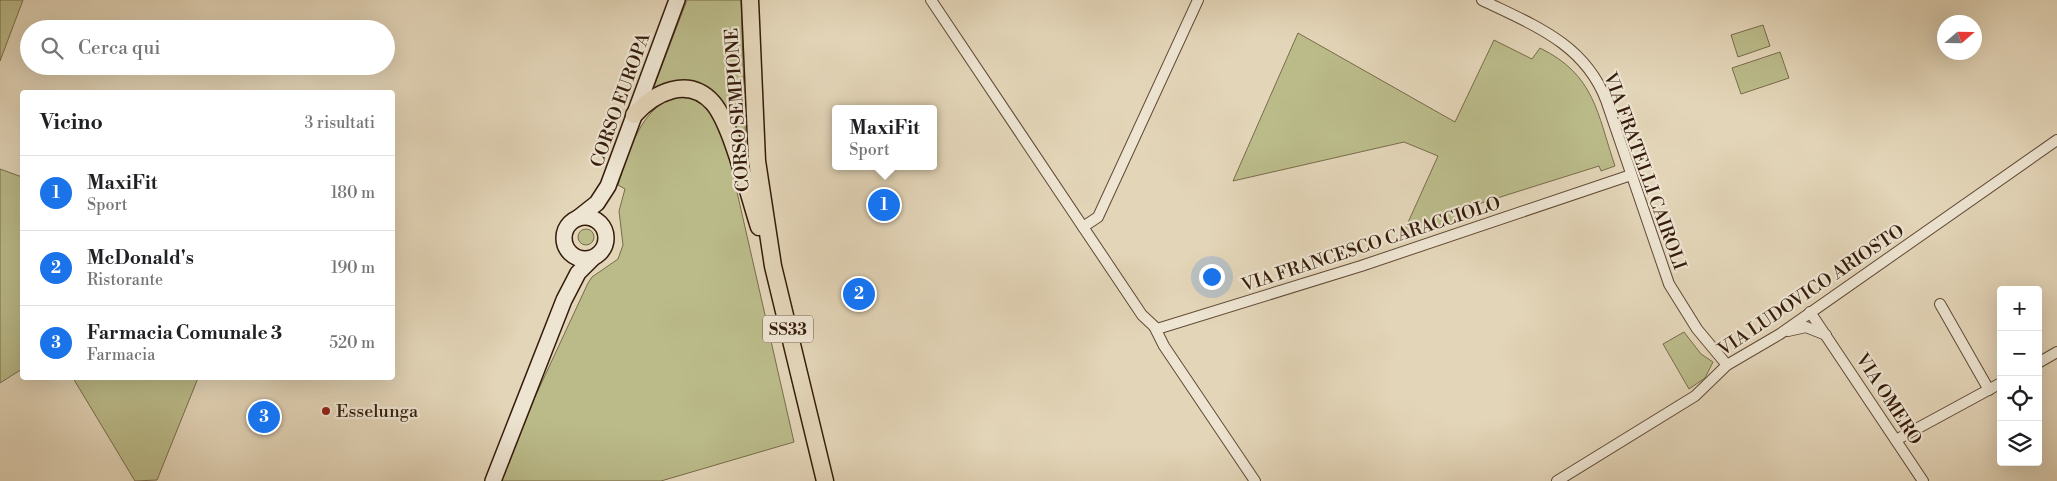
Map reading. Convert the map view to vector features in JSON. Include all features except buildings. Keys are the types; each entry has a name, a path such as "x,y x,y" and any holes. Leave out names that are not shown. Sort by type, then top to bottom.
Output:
{"main road":[{"name":"CORSO EUROPA","path":"607,236 604,210 608,186 677,0"},
{"name":"CORSO SEMPIONE","path":"750,0 757,162 772,266 825,481"},
{"path":"634,115 651,98 679,88 698,92 712,102 726,125 772,266"},
{"name":"CORSO EUROPA","path":"578,218 597,203 608,186"},
{"path":"493,481 564,300 578,273 603,251 607,236 602,224 596,219 578,218 566,228 564,238 569,268 564,300"},
{"path":"566,247 576,258 593,258"}],"street":[{"path":"931,0 1142,315 1155,328 1164,346 1254,481"},
{"path":"1083,226 1098,217 1198,0"},
{"name":"VIA FRATELLI CAIROLI","path":"1482,0 1556,39 1587,64 1601,85 1669,284 1697,329 1727,365"},
{"name":"VIA LUDOVICO ARIOSTO","path":"1556,481 1695,396 1727,365 1780,334 2057,140"},
{"name":"VIA FRANCESCO CARACCIOLO","path":"1155,328 1162,328 1352,269 1631,175"},
{"path":"1940,304 1989,390"},
{"name":"VIA OMERO","path":"1810,312 1923,481"},
{"path":"1780,334 1806,327 1827,336"},
{"path":"2042,360 2057,352"},
{"path":"1896,440 1997,385"}],"green space":[{"path":"0,0 23,0 0,61"},
{"path":"687,0 741,0 747,184 699,88 651,94"},
{"path":"1763,25 1770,46 1738,57 1731,35"},
{"path":"1298,33 1455,122 1494,40 1532,59 1540,48 1572,70 1583,83 1598,112 1615,166 1601,171 1599,166 1459,210 1462,219 1401,238 1438,156 1404,142 1233,181"},
{"path":"1780,52 1789,78 1741,94 1732,68"},
{"path":"682,96 703,105 713,115 724,135 794,442 661,481 501,481 535,397 588,283 592,277 618,259 623,245 619,211 625,189 618,185 632,144 647,118 657,108 668,100"},
{"path":"0,169 20,176 20,370 0,383"},
{"path":"586,229 592,231 594,237 592,243 586,245 580,243 578,237 580,231"},
{"path":"1684,332 1701,354 1713,362 1705,378 1689,389 1663,344"},
{"path":"74,380 197,380 157,480 135,481"}],"place":[{"name":"MaxiFit","path":"884,205"},
{"name":"McDonald's","path":"859,294"},
{"name":"Esselunga","path":"326,411"},
{"name":"Farmacia Comunale 3","path":"264,417"}]}
